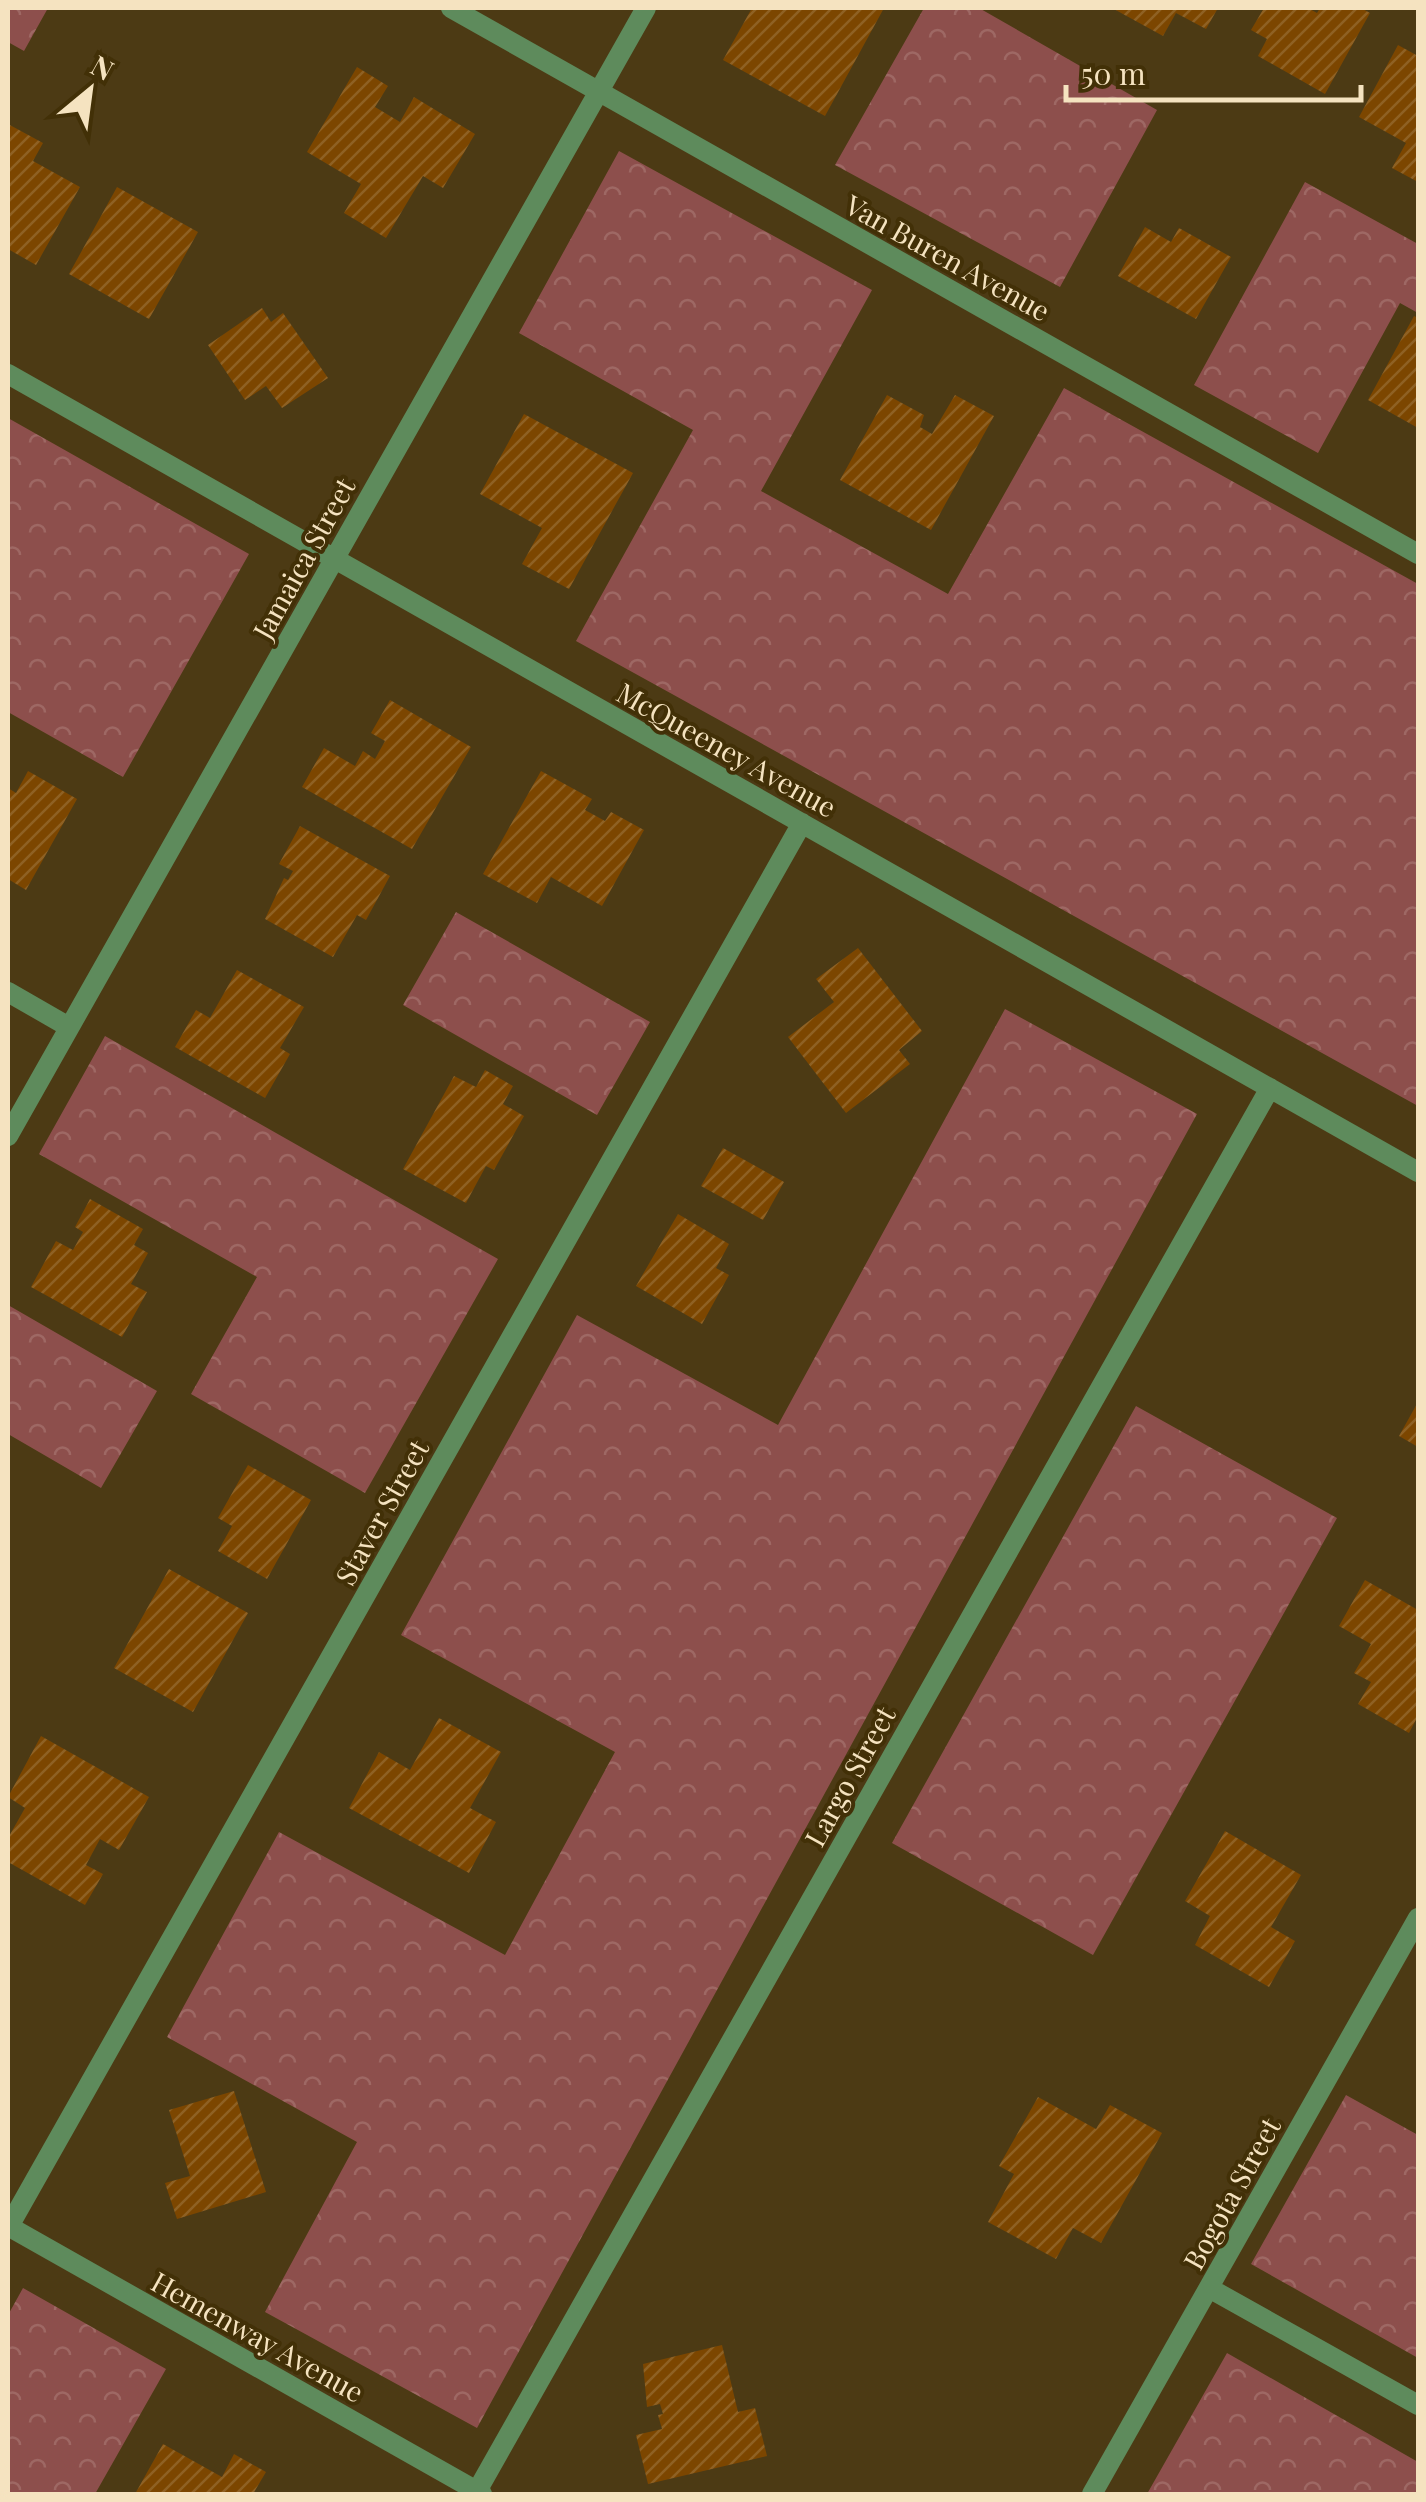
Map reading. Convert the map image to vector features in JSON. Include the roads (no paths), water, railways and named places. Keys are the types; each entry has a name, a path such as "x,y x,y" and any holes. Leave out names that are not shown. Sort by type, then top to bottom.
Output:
{"street":[{"name":"Van Buren Avenue","path":"451,8 1418,554"},
{"name":"Jamaica Street","path":"8,1136 646,8"},
{"name":"McQueeney Avenue","path":"8,374 1418,1172"},
{"name":"Staver Street","path":"8,2227 802,823"},
{"path":"8,992 69,1027"},
{"name":"Largo Street","path":"479,2493 1270,1088"},
{"name":"Bogota Street","path":"1092,2494 1418,1918"},
{"name":"Hemenway Avenue","path":"8,2227 479,2493"},
{"path":"1209,2288 1418,2405"}]}
